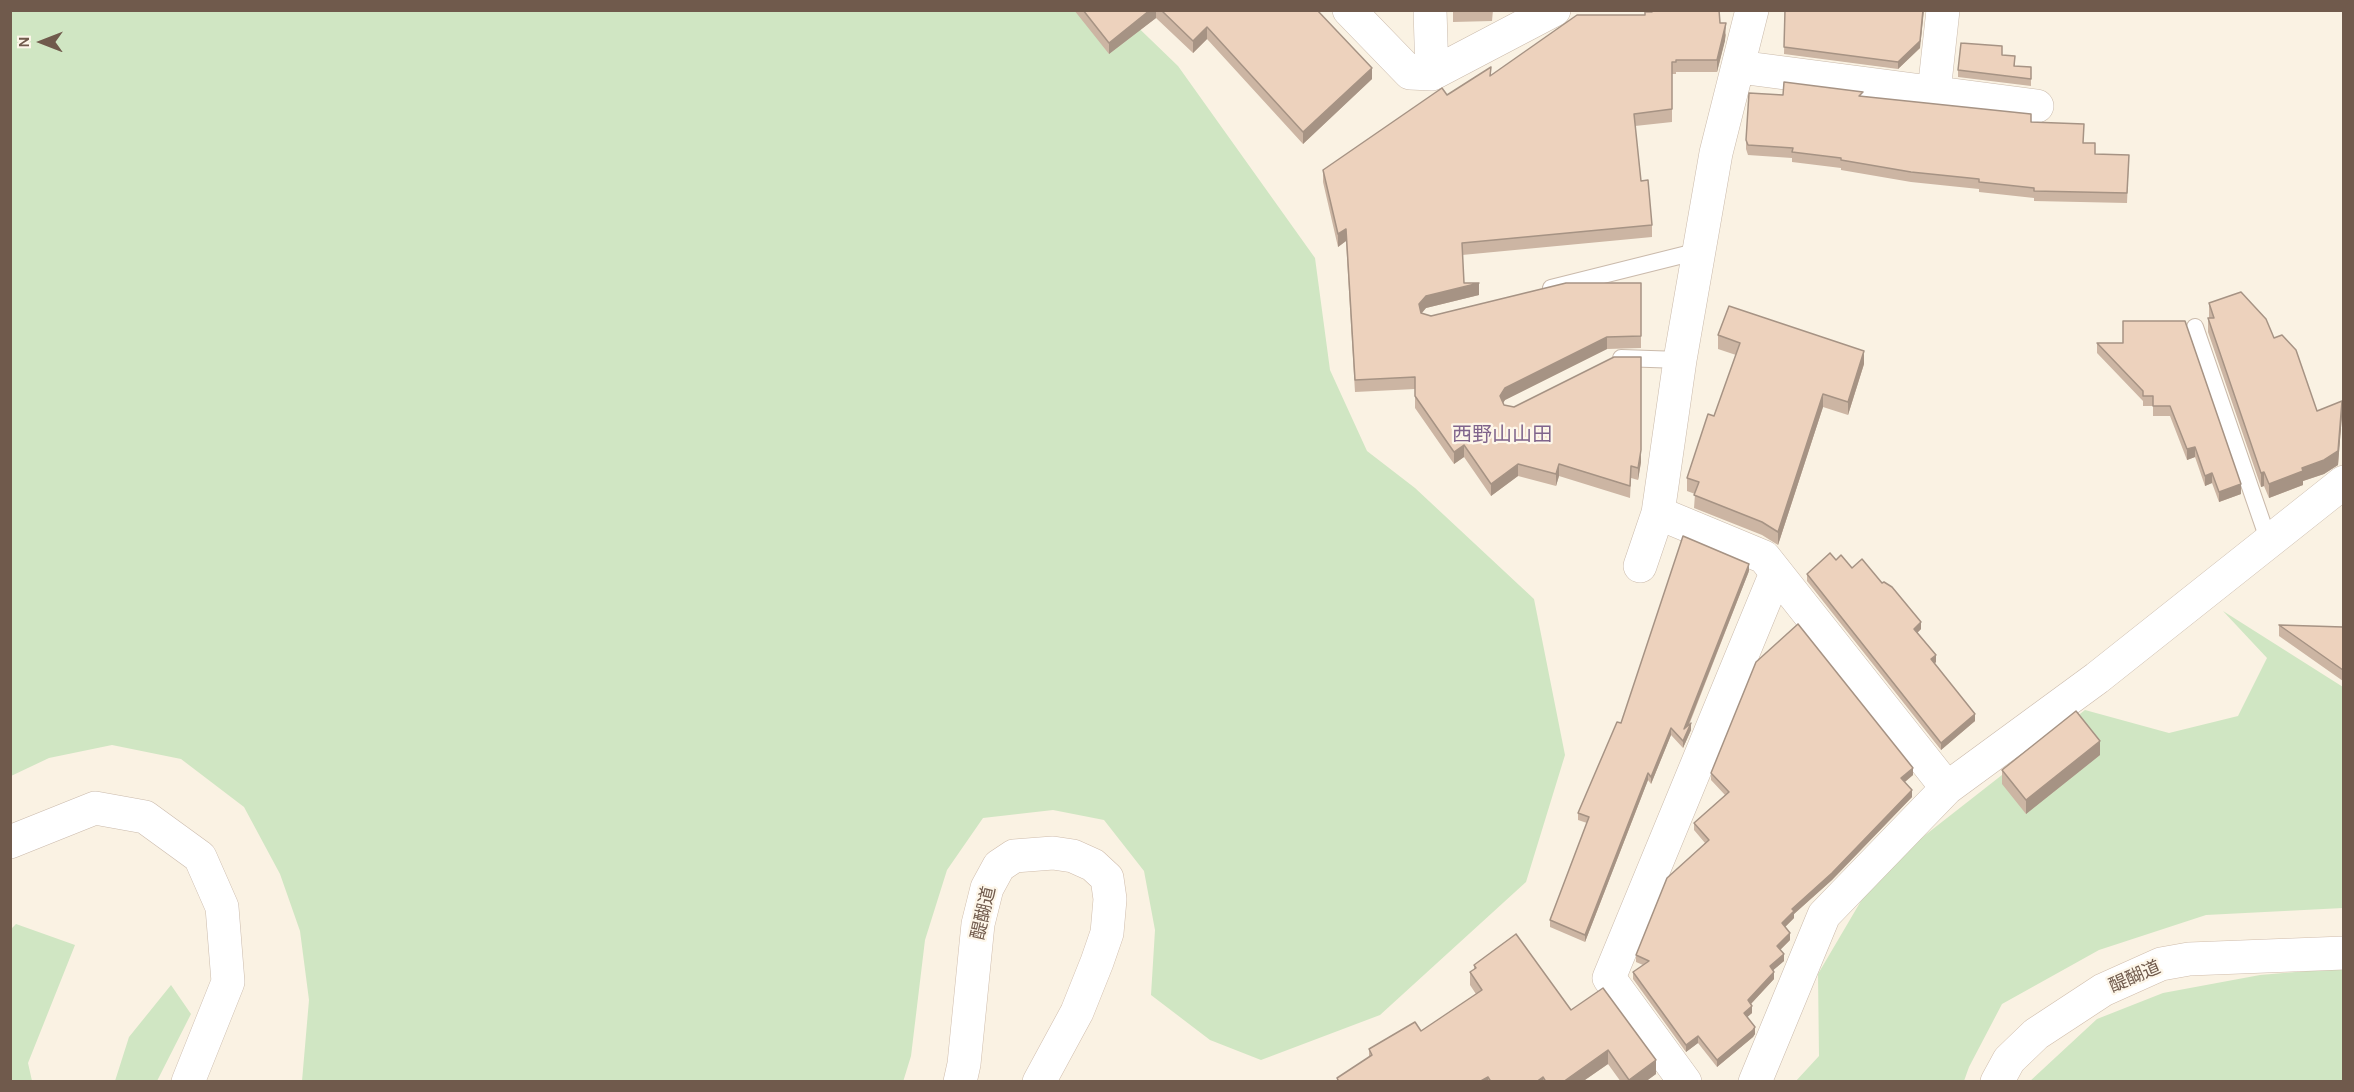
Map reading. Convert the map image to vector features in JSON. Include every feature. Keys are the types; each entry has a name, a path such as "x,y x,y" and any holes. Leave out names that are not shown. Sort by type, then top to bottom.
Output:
{"street":[{"path":"1348,10 1410,73 1432,74 1554,10"},
{"path":"1430,10 1432,74"},
{"path":"1640,566 1658,513 1680,360 1716,153 1752,10"},
{"path":"1934,92 1943,10"},
{"path":"1739,67 2037,106"},
{"path":"1755,1082 1824,915 1947,788 2097,678 2343,482"},
{"path":"1658,513 1764,557 1947,788"},
{"path":"1685,1082 1609,978 1776,573"},
{"path":"10,842 95,808 145,818 200,857 222,907 228,982 188,1082"},
{"name":"醍醐道","path":"960,1082 964,1064 978,924 987,888 999,866 1014,856 1053,853 1073,856 1093,865 1107,878 1110,899 1107,933 1097,962 1077,1012 1039,1082"},
{"name":"醍醐道","path":"1997,1082 2009,1060 2036,1034 2103,990 2161,964 2189,960 2343,953"}],"lane":[{"path":"1530,293 1699,252"},
{"path":"2195,327 2269,542"},
{"path":"1602,363 1612,358 1680,360"}],"green space":[{"path":"11,10 1121,11 1178,66 1315,258 1330,370 1367,451 1415,488 1534,599 1565,755 1526,882 1380,1015 1261,1060 1210,1040 1151,995 1155,930 1144,871 1104,820 1053,810 983,818 947,870 925,940 911,1056 903,1082 302,1081 309,1000 300,931 280,874 244,807 181,759 112,745 49,758 11,776"},
{"path":"2223,611 2343,687 2343,908 2206,915 2099,950 2002,1004 1964,1081 1795,1082 1819,1056 1818,974 1878,872 2085,710 2169,733 2238,716 2267,658"},
{"path":"16,924 75,945 28,1063 32,1081 11,1081 10,930"},
{"path":"2343,968 2343,1081 2029,1082 2097,1019 2163,993 2260,975"},
{"path":"171,985 191,1014 157,1081 115,1081 129,1037"}],"building":[{"path":"1083,10 1150,10 1109,43"},
{"path":"1161,10 1317,10 1372,68 1303,132 1207,27 1193,41"},
{"path":"1652,10 1719,10 1720,23 1726,23 1717,60 1676,60 1672,62 1672,109 1634,114 1641,181 1648,180 1652,225 1462,243 1464,283 1479,283 1426,296 1419,304 1421,313 1431,316 1566,283 1641,283 1641,336 1607,337 1505,388 1500,396 1504,405 1514,407 1614,357 1641,357 1641,450 1638,468 1631,466 1630,486 1559,464 1556,474 1518,464 1491,484 1464,445 1454,452 1415,396 1415,377 1355,380 1346,229 1338,234 1323,170 1442,88 1447,95 1491,67 1490,76 1577,15 1645,15 1645,12 1652,12"},
{"path":"1785,10 1923,10 1920,41 1898,62 1784,47"},
{"path":"1961,43 2002,46 2002,55 2015,56 2014,66 2031,67 2031,79 1958,70"},
{"path":"1784,82 1863,92 1859,96 2031,114 2031,122 2084,124 2083,143 2095,143 2095,154 2129,155 2127,193 2034,191 2034,188 1979,182 1979,179 1911,172 1841,160 1841,158 1792,152 1793,148 1748,145 1746,140 1749,93 1783,95"},
{"path":"2241,292 2266,319 2274,338 2282,335 2296,350 2317,411 2342,401 2338,451 2324,460 2302,468 2303,471 2269,484 2264,472 2261,473 2208,318 2214,318 2209,303"},
{"path":"1729,306 1864,351 1848,402 1823,394 1778,532 1762,522 1694,495 1699,482 1687,478 1708,414 1714,416 1740,343 1718,335"},
{"path":"2123,321 2185,321 2241,484 2219,492 2212,473 2205,476 2195,447 2187,449 2170,406 2153,406 2153,396 2143,396 2143,391 2097,343 2123,343"},
{"path":"1683,536 1749,564 1684,729 1691,723 1683,741 1671,728 1651,777 1648,773 1585,935 1550,920 1589,817 1578,813 1617,722 1621,723"},
{"path":"1830,553 1836,560 1841,555 1852,568 1862,559 1882,583 1892,587 1921,622 1914,629 1936,655 1931,659 1975,714 1941,743 1807,574"},
{"path":"1798,624 1913,768 1901,778 1912,790 1832,873 1792,909 1794,911 1782,923 1790,933 1777,946 1784,954 1770,966 1774,972 1748,1000 1752,1006 1744,1013 1755,1027 1717,1060 1698,1036 1686,1045 1633,972 1649,961 1636,955 1667,878 1709,840 1694,823 1729,792 1711,773 1756,662"},
{"path":"2279,625 2343,627 2343,670"},
{"path":"2076,711 2100,741 2026,800 2002,770"},
{"path":"1516,934 1571,1010 1603,988 1656,1060 1629,1080 1608,1050 1563,1082 1546,1082 1543,1077 1536,1082 1491,1082 1488,1077 1479,1082 1339,1082 1337,1078 1372,1055 1369,1049 1415,1022 1421,1031 1482,990 1470,972 1476,968 1474,965"}],"district":[{"name":"西野山山田","path":"1502,435"}]}
